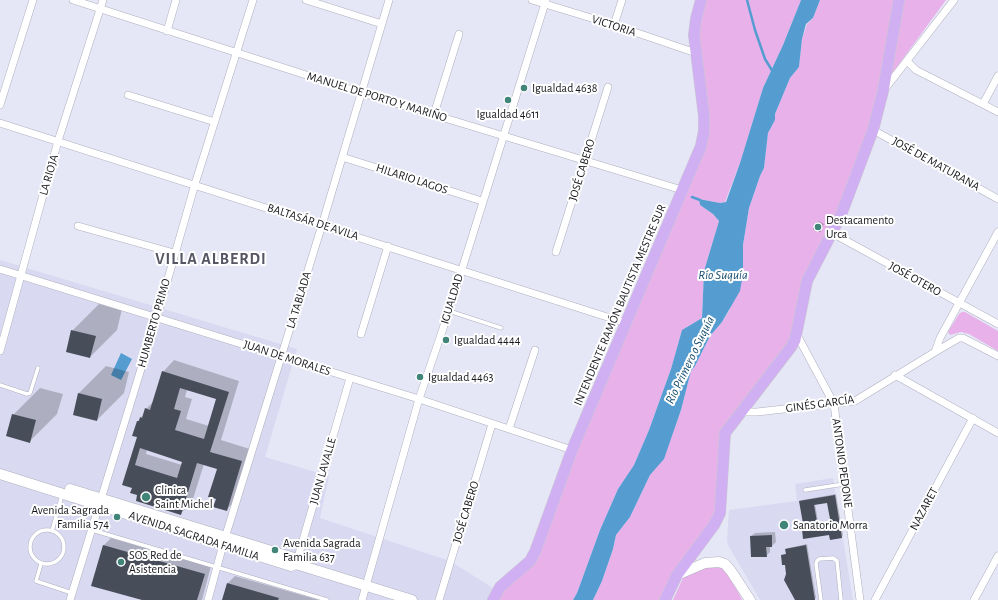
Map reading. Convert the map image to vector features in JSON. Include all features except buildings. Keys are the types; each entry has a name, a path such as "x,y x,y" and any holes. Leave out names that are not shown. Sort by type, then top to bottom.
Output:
{"main road":[{"name":"INTENDENTE RAMÓN BAUTISTA MESTRE SUR","path":"493,600 500,588 530,561 535,552 572,450 701,146 704,131 704,116 694,35 697,13 701,0"},
{"path":"665,600 677,575 714,525 720,513 725,433 791,347 796,335 807,281 842,215 873,130 883,91 899,0"},
{"name":"AVENIDA SAGRADA FAMILIA","path":"0,467 100,502 225,541 291,566 296,564 408,599"},
{"name":"AVENIDA SAGRADA FAMILIA","path":"0,474 62,494 100,502"},
{"path":"677,575 705,563 719,562 725,564 750,600"}],"street":[{"path":"0,104 33,0"},
{"name":"MANUEL DE PORTO Y MARIÑO","path":"73,0 362,93 682,190"},
{"name":"LA RIOJA","path":"0,351 58,142 103,0"},
{"path":"167,31 176,0"},
{"name":"HUMBERTO PRIMO","path":"71,597 157,317 174,253 195,184 253,0"},
{"path":"306,0 382,24"},
{"name":"LA TABLADA","path":"208,600 389,0"},
{"name":"VICTORIA","path":"532,0 545,2 696,53"},
{"path":"614,25 622,0"},
{"path":"883,91 954,0"},
{"name":"IGUALDAD","path":"362,600 419,399 449,311 545,2"},
{"path":"434,114 459,34"},
{"path":"907,61 916,70 998,112"},
{"path":"982,104 998,76"},
{"name":"JOSÉ CABERO","path":"556,252 608,87"},
{"path":"128,95 215,122"},
{"name":"BALTASÁR DE AVILA","path":"0,123 195,184 626,323"},
{"name":"JOSÉ DE MATURANA","path":"873,130 998,199"},
{"name":"HILARIO LAGOS","path":"342,157 482,201"},
{"path":"78,226 174,253"},
{"path":"935,352 940,338 998,232"},
{"name":"JOSÉ OTERO","path":"832,233 998,324"},
{"path":"361,334 388,246"},
{"name":"JUAN DE MORALES","path":"0,269 419,399 572,450"},
{"name":"ANTONIO PEDONE","path":"796,335 834,404 860,600"},
{"name":"GINÉS GARCÍA","path":"740,412 757,412 855,401 959,338 963,338 998,356"},
{"path":"509,429 535,350"},
{"path":"896,375 998,432"},
{"name":"JUAN LAVALLE","path":"296,564 350,378"},
{"name":"NAZARET","path":"875,600 973,418"},
{"name":"JOSÉ CABERO","path":"439,600 492,424"},
{"path":"974,600 998,556"}],"lane":[{"path":"449,311 501,328"},
{"path":"0,385 27,394 30,393 38,368"},
{"path":"805,490 844,484"},
{"path":"52,531 62,494"},
{"path":"92,530 327,600"},
{"path":"41,531 52,531 61,538 64,550 58,560 53,563 42,564 33,558 30,553 30,542 41,531"},
{"path":"821,600 816,564 819,559 833,558 837,561 841,600"},
{"path":"42,564 36,581 71,597"}],"shaded area":[{"path":"701,0 801,0 783,45 763,88 740,163 725,202 720,203 699,199 700,205 713,214 719,221 704,271 702,318 682,330 671,369 649,430 634,465 618,489 600,530 577,593 573,600 493,600 525,566 701,146 694,35"},
{"path":"820,0 899,0 873,130 809,276 797,335 727,429 721,507 665,600 593,600 602,581 613,549 616,535 630,517 650,475 664,458 681,410 691,371 710,336 729,311 743,274 743,245 749,208 764,168 768,133 775,120 775,114 790,78 799,67 802,39 807,24 813,18"},
{"path":"903,0 946,0 891,75"},
{"path":"0,260 297,349 265,457 329,476 320,518 450,561 493,588 490,600 0,600"},
{"path":"965,312 998,331 998,351 969,334 961,332 950,335 948,332 959,314"},
{"name":"Sanatorio Morra","path":"833,478 853,600 760,600 728,545 729,510 797,501 795,484"},
{"path":"711,566 723,568 731,578 742,600 673,600 683,578 698,570"}],"water":[{"name":"Río Suquía","path":"801,0 820,0 813,18 806,24 802,39 799,67 790,78 775,114 775,120 768,133 764,168 749,208 743,245 743,274 740,291 722,322 710,336 691,371 681,410 664,459 650,475 630,517 616,535 613,549 602,581 593,600 573,600 577,593 600,530 618,489 634,465 649,430 671,369 682,330 702,318 704,271 719,221 713,214 700,205 699,199 720,203 726,202 740,163 763,88 783,45"},
{"path":"121,353 132,359 121,380 111,375"}],"waterway":[{"path":"747,0 765,59 773,72"},
{"path":"692,197 700,200"}],"place":[{"name":"Igualdad 4638","path":"524,88"},
{"name":"Igualdad 4611","path":"508,100"},
{"name":"Destacamento Urca","path":"818,227"},
{"name":"Igualdad 4444","path":"446,340"},
{"name":"Igualdad 4463","path":"420,377"},
{"name":"Clinica Saint Michel","path":"146,497"},
{"name":"Avenida Sagrada Familia 574","path":"117,517"},
{"name":"Sanatorio Morra","path":"784,525"},
{"name":"Avenida Sagrada Familia 637","path":"275,550"},
{"name":"SOS Red de Asistencia","path":"121,562"}],"district":[{"name":"VILLA ALBERDI","path":"211,259"}],"water label":[{"name":"Río Primero o Suquía","path":"690,360"}]}
